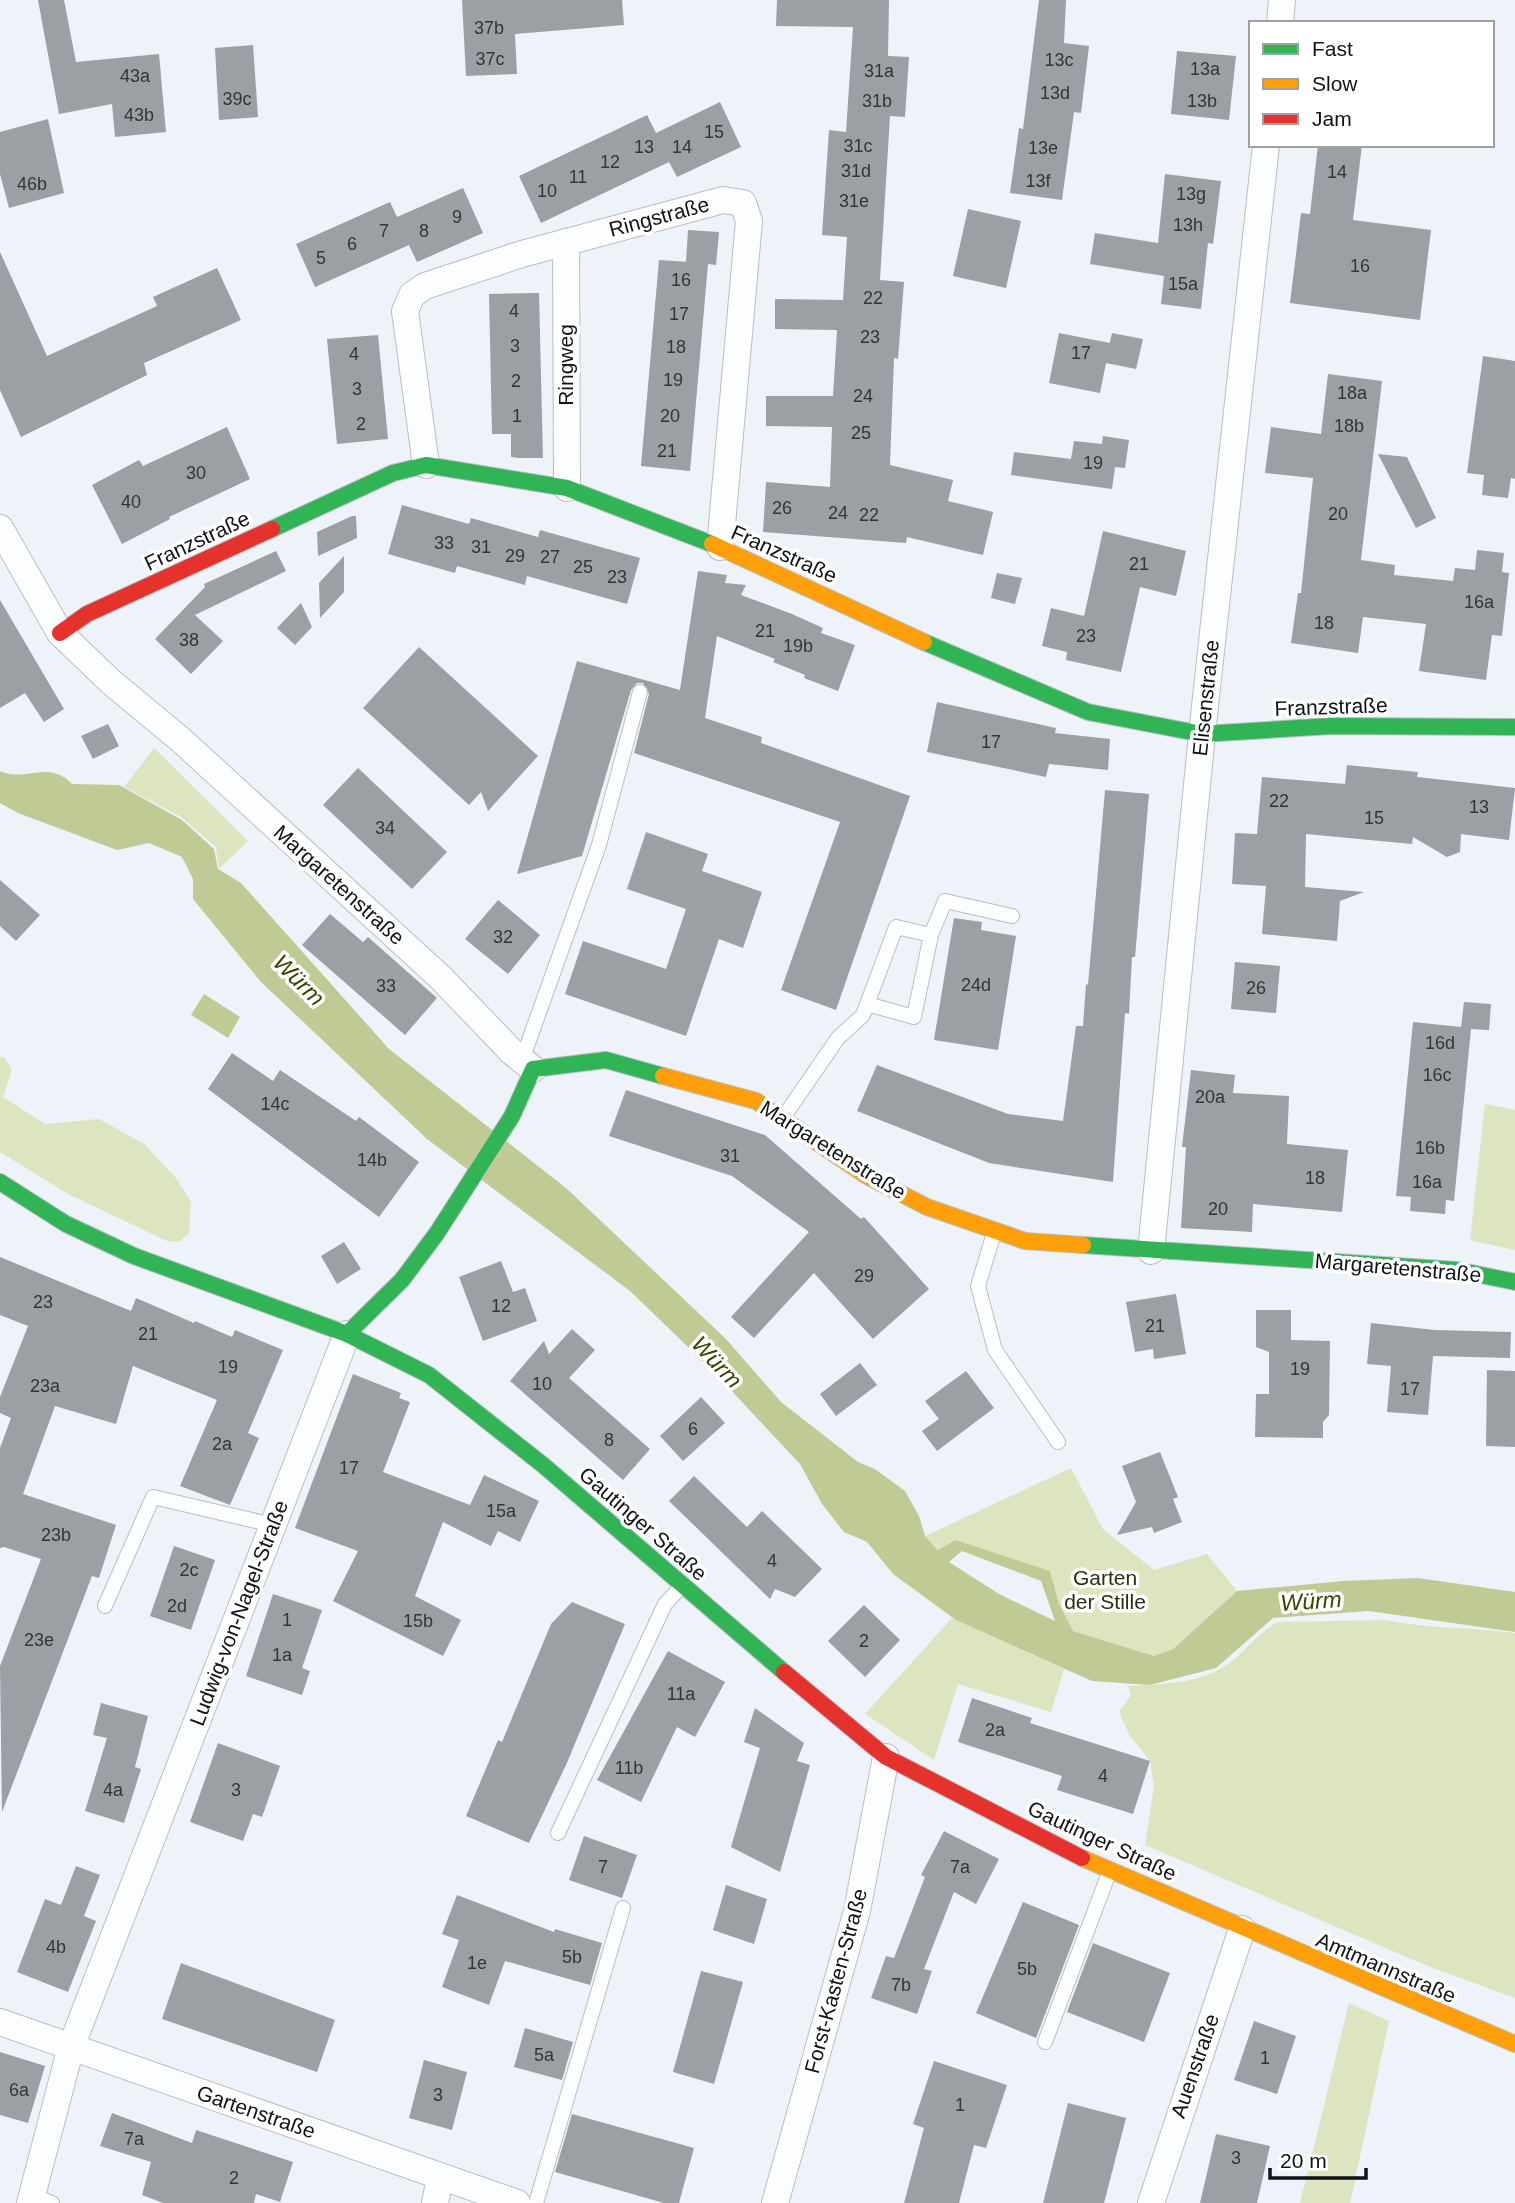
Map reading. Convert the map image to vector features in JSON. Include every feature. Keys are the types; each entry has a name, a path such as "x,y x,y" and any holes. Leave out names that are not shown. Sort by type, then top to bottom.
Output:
{"street":[{"path":"1280,21 1282,0"},
{"name":"Elisenstraße","path":"1151,1251 1202,734 1266,147"},
{"name":"Ringstraße","path":"426,465 405,311 411,295 425,286 566,242 723,200 743,204 749,221 720,547"},
{"name":"Ringweg","path":"566,242 567,488"},
{"name":"Franzstraße","path":"61,633 87,614 335,499 393,473 426,465 567,488 720,547 933,646 1088,712 1202,734 1331,726 1515,727"},
{"name":"Margaretenstraße","path":"0,528 61,633 111,682 181,740 381,923 528,1064 606,1060 757,1101 785,1117 867,1176 927,1207 994,1233 1047,1244 1457,1270 1515,1282"},
{"name":"Ludwig-von-Nagel-Straße","path":"38,2201 71,2048 347,1334 402,1280 512,1116 528,1064"},
{"name":"Gautinger Straße","path":"0,1182 66,1224 134,1256 347,1334 429,1375 543,1465 681,1586 886,1757 1110,1870 1242,1929"},
{"name":"Forst-Kasten-Straße","path":"775,2203 857,1911 886,1757"},
{"name":"Amtmannstraße","path":"1242,1929 1515,2044"},
{"name":"Auenstraße","path":"1151,2203 1242,1929"},
{"name":"Gartenstraße","path":"0,2022 438,2190 517,2203"}],"lane":[{"path":"528,1064 599,845 640,692"},
{"path":"867,1004 914,1017 931,935 945,901 1012,916"},
{"path":"785,1117 838,1038 863,1015 896,927 931,935"},
{"path":"994,1233 978,1286 995,1350 1058,1442"},
{"path":"105,1606 153,1497 273,1525"},
{"path":"558,1833 665,1604 681,1586"},
{"path":"1045,2042 1110,1870"},
{"path":"536,2203 622,1908"}],"green space":[{"path":"154,748 248,841 219,869 216,847 181,817 124,787"},
{"path":"0,1057 4,1057 12,1070 3,1097 45,1124 99,1119 144,1144 176,1178 191,1202 189,1233 179,1242 167,1241 68,1194 0,1152"},
{"path":"1485,1104 1515,1110 1515,1250 1470,1240"},
{"name":"Garten der Stille","path":"1071,1468 1103,1529 1154,1570 1207,1554 1237,1591 1173,1649 1154,1656 1072,1631 1059,1604 1049,1571 956,1540 939,1550 925,1536"},
{"path":"952,1618 1064,1669 1051,1712 958,1684 934,1760 865,1714"},
{"path":"1386,1620 1515,1633 1515,1998 1430,1967 1145,1845 1154,1786 1150,1761 1130,1736 1119,1712 1131,1695 1128,1686 1186,1681 1213,1673 1237,1657 1278,1622"},
{"path":"1349,2003 1389,2021 1350,2203 1300,2203"}],"water":[{"name":"Würm","path":"0,771 19,775 46,772 63,777 72,784 119,785 182,820 214,849 218,869 241,883 389,1049 566,1188 725,1338 781,1402 858,1462 875,1469 905,1491 919,1516 925,1536 938,1550 956,1540 1050,1571 1059,1604 1073,1631 1154,1656 1173,1649 1237,1591 1343,1581 1418,1578 1515,1592 1515,1632 1369,1611 1273,1618 1216,1668 1150,1685 1092,1681 956,1620 893,1574 867,1542 844,1532 822,1504 800,1464 713,1371 630,1291 427,1139 260,981 193,899 193,879 182,857 149,843 117,850 18,813 0,803","holes":["962,1551 1041,1581 1055,1621 999,1594 949,1562"]},
{"path":"204,994 240,1017 228,1038 191,1015"}],"building":[{"path":"38,0 64,0 76,62 159,54 166,132 115,137 112,104 59,114"},
{"path":"462,0 622,0 624,25 515,34 517,74 466,76"},
{"path":"777,0 889,0 888,56 909,57 905,117 890,116 880,280 904,282 898,359 894,358 890,465 953,480 948,501 993,512 983,555 907,537 906,543 763,532 766,482 830,487 832,427 766,426 766,396 833,396 837,330 775,329 775,299 843,300 847,237 822,235 829,130 846,132 853,27 776,26"},
{"path":"1039,0 1066,0 1064,43 1089,46 1081,113 1074,112 1062,200 1010,193 1019,128 1023,129"},
{"path":"253,45 258,117 219,120 215,48"},
{"path":"1177,51 1236,56 1229,120 1171,114"},
{"path":"720,102 741,147 677,177 669,162 541,223 519,176 647,115 656,133"},
{"path":"48,119 64,193 9,208 0,174 0,132"},
{"path":"1318,147 1362,147 1353,220 1431,230 1420,320 1290,303 1301,213 1310,214"},
{"path":"1165,174 1221,181 1213,244 1208,243 1201,309 1161,304 1164,276 1090,264 1095,233 1158,243"},
{"path":"463,188 483,233 417,262 409,245 315,287 296,244 390,202 397,217"},
{"path":"968,209 1021,221 1006,288 953,276"},
{"path":"688,230 719,232 716,265 708,264 690,471 641,466 659,260 686,262"},
{"path":"0,252 47,356 157,306 153,297 217,268 241,320 144,363 147,375 21,437 0,390"},
{"path":"539,293 543,458 511,457 511,434 492,434 489,294"},
{"path":"1059,333 1110,343 1112,333 1143,339 1136,369 1106,363 1100,393 1049,383"},
{"path":"378,335 388,439 337,444 327,339"},
{"path":"1483,356 1515,361 1515,479 1511,478 1508,498 1482,495 1484,475 1467,473"},
{"path":"1328,374 1382,381 1361,560 1395,565 1394,575 1453,581 1455,568 1475,570 1477,550 1504,553 1502,572 1509,573 1502,636 1492,635 1486,680 1419,671 1426,624 1363,617 1358,653 1291,643 1298,593 1301,593 1313,478 1265,473 1271,427 1321,434"},
{"path":"227,427 250,479 169,517 170,519 122,544 92,485 139,460 143,466"},
{"path":"1103,436 1129,440 1125,468 1115,467 1112,489 1011,475 1014,452 1071,459 1074,441 1102,444"},
{"path":"1378,454 1407,457 1436,518 1416,528"},
{"path":"402,505 469,524 471,518 538,537 540,530 640,558 627,604 527,576 525,585 457,566 455,573 388,554"},
{"path":"356,516 357,538 318,556 317,532"},
{"path":"1103,531 1186,551 1176,596 1140,587 1121,672 1066,660 1067,652 1042,646 1051,608 1084,616"},
{"path":"276,551 286,571 195,615 223,641 191,674 155,639 205,587 204,584"},
{"path":"344,556 344,592 320,618 319,583"},
{"path":"698,571 727,575 725,583 746,585 741,595 792,614 823,628 821,633 855,645 838,691 804,678 805,675 773,662 775,659 717,636 705,718 762,737 761,743 910,796 836,1010 781,990 840,822 634,753 649,694 643,683 637,683 631,690 582,856 517,874 577,661 680,690"},
{"path":"997,573 1022,578 1015,604 991,598"},
{"path":"0,600 64,709 44,722 25,693 0,708"},
{"path":"301,603 312,627 295,645 277,628"},
{"path":"419,647 538,756 488,811 481,792 469,805 363,708"},
{"path":"937,702 1056,728 1055,733 1110,739 1108,770 1049,764 1046,777 927,752"},
{"path":"108,724 119,746 93,759 81,736"},
{"path":"1347,765 1418,772 1417,777 1515,788 1509,840 1461,834 1460,852 1447,857 1413,837 1412,844 1306,834 1305,887 1364,892 1340,901 1337,941 1262,934 1266,886 1232,884 1235,833 1257,834 1262,777 1345,784"},
{"path":"358,768 447,852 412,889 323,805"},
{"path":"1105,790 1149,794 1135,957 1132,957 1129,1014 1125,1013 1113,1182 989,1163 857,1111 877,1065 1008,1114 1063,1121 1076,1026 1083,1026"},
{"path":"646,832 708,854 702,871 762,892 743,948 719,939 686,1036 565,994 583,941 666,969 686,909 627,889"},
{"path":"0,880 40,915 16,941 0,926"},
{"path":"498,900 540,935 508,974 465,939"},
{"path":"330,914 363,942 368,937 437,998 405,1035 302,945"},
{"path":"954,918 982,922 981,930 1016,936 998,1050 934,1040"},
{"path":"1235,962 1280,966 1276,1013 1231,1009"},
{"path":"1464,1002 1491,1004 1489,1030 1471,1029 1454,1201 1446,1200 1445,1214 1410,1211 1411,1197 1396,1196 1413,1022 1461,1027"},
{"path":"232,1053 273,1081 280,1070 356,1121 359,1117 419,1162 379,1217 208,1089"},
{"path":"1191,1070 1235,1075 1233,1093 1289,1096 1287,1144 1348,1150 1342,1212 1253,1204 1252,1232 1181,1228 1186,1147 1182,1147"},
{"path":"626,1090 765,1135 861,1219 864,1217 929,1289 873,1339 814,1273 754,1338 731,1317 809,1232 732,1176 609,1136"},
{"path":"344,1242 361,1269 337,1284 321,1256"},
{"path":"0,1257 131,1311 136,1298 232,1337 235,1330 283,1350 248,1433 259,1438 230,1505 180,1486 217,1400 133,1366 116,1424 55,1406 23,1494 116,1525 99,1578 92,1576 2,1812 0,1666 41,1559 0,1548 0,1448 11,1418 0,1413 0,1397 28,1326 0,1315"},
{"path":"501,1261 513,1292 525,1288 537,1321 483,1341 459,1277"},
{"path":"1176,1294 1186,1354 1154,1359 1153,1349 1135,1352 1126,1302"},
{"path":"1256,1310 1291,1310 1291,1340 1330,1341 1329,1415 1323,1422 1323,1438 1255,1437 1256,1394 1269,1394 1269,1352 1256,1347"},
{"path":"1371,1323 1435,1330 1511,1332 1510,1358 1433,1356 1428,1415 1387,1412 1391,1366 1367,1364"},
{"path":"572,1329 595,1350 569,1378 650,1449 623,1480 510,1381 544,1341 549,1354"},
{"path":"860,1363 877,1385 836,1416 820,1394"},
{"path":"1487,1370 1515,1371 1515,1447 1486,1446"},
{"path":"966,1371 994,1408 937,1451 922,1431 939,1419 925,1401"},
{"path":"353,1374 401,1393 399,1398 410,1402 383,1472 470,1505 484,1475 539,1501 520,1542 498,1531 491,1546 443,1522 415,1596 461,1620 443,1656 333,1601 358,1551 295,1528"},
{"path":"701,1397 725,1423 683,1461 660,1436"},
{"path":"1160,1452 1178,1497 1173,1499 1182,1522 1154,1533 1152,1527 1117,1535 1136,1502 1122,1466"},
{"path":"694,1476 747,1527 762,1511 822,1569 795,1597 775,1589 770,1599 669,1501"},
{"path":"174,1546 215,1560 191,1630 150,1616"},
{"path":"273,1594 322,1610 302,1668 310,1671 302,1695 246,1676"},
{"path":"572,1602 625,1624 566,1765 529,1843 466,1816 498,1740 502,1742 551,1624"},
{"path":"864,1605 900,1640 865,1677 828,1641"},
{"path":"668,1651 725,1682 695,1737 677,1727 641,1802 597,1780"},
{"path":"972,1698 1032,1718 1030,1723 1150,1761 1133,1814 1057,1790 1062,1776 958,1742"},
{"path":"101,1703 148,1716 135,1767 141,1769 124,1823 85,1811 107,1738 93,1735"},
{"path":"755,1708 804,1743 797,1761 810,1765 780,1872 731,1847 760,1748 744,1742"},
{"path":"218,1743 280,1766 262,1817 253,1814 243,1841 190,1822"},
{"path":"944,1831 999,1859 976,1904 954,1892 924,1969 932,1971 917,2014 871,1998 886,1956 894,1958 925,1877 921,1875"},
{"path":"584,1836 637,1855 622,1898 569,1880"},
{"path":"76,1866 100,1875 84,1916 96,1921 68,1992 17,1972 45,1899 61,1905"},
{"path":"726,1885 767,1899 754,1944 713,1930"},
{"path":"457,1895 554,1932 555,1929 602,1943 590,1985 505,1961 489,2005 442,1987 459,1940 442,1934"},
{"path":"1023,1902 1079,1925 1036,2038 976,2013"},
{"path":"1093,1943 1170,1973 1144,2042 1067,2012"},
{"path":"181,1963 335,2020 317,2072 162,2019"},
{"path":"701,1971 743,1982 714,2084 673,2072"},
{"path":"1254,2021 1296,2036 1277,2094 1234,2080"},
{"path":"525,2028 573,2042 562,2080 514,2067"},
{"path":"0,2052 45,2066 28,2123 0,2115"},
{"path":"424,2060 467,2072 452,2130 409,2118"},
{"path":"934,2061 1007,2085 986,2148 974,2145 959,2203 904,2203 924,2128 913,2124"},
{"path":"1068,2103 1126,2118 1104,2203 1043,2203"},
{"path":"112,2113 192,2143 196,2130 293,2162 280,2202 256,2194 254,2203 163,2203 142,2195 151,2162 100,2146"},
{"path":"572,2114 694,2148 679,2203 664,2203 555,2172"},
{"path":"1216,2134 1270,2146 1257,2203 1200,2203"}],"traffic: fast":[{"path":"272,529 393,473 426,465 567,488 712,544"},
{"path":"924,642 1088,712 1202,734 1331,726 1515,727"},
{"path":"347,1334 402,1280 437,1233 512,1116 533,1069 606,1060 663,1076"},
{"path":"0,1182 66,1224 134,1256 347,1334 429,1375 543,1465 784,1672"},
{"path":"1083,1245 1457,1270 1515,1282"}],"traffic: slow":[{"path":"712,544 924,642"},
{"path":"663,1076 756,1101 867,1176 927,1207 1025,1241 1083,1245"},
{"path":"1082,1858 1515,2044"}],"traffic: jam":[{"path":"60,633 87,614 272,529"},
{"path":"784,1672 886,1757 1082,1858"}]}
